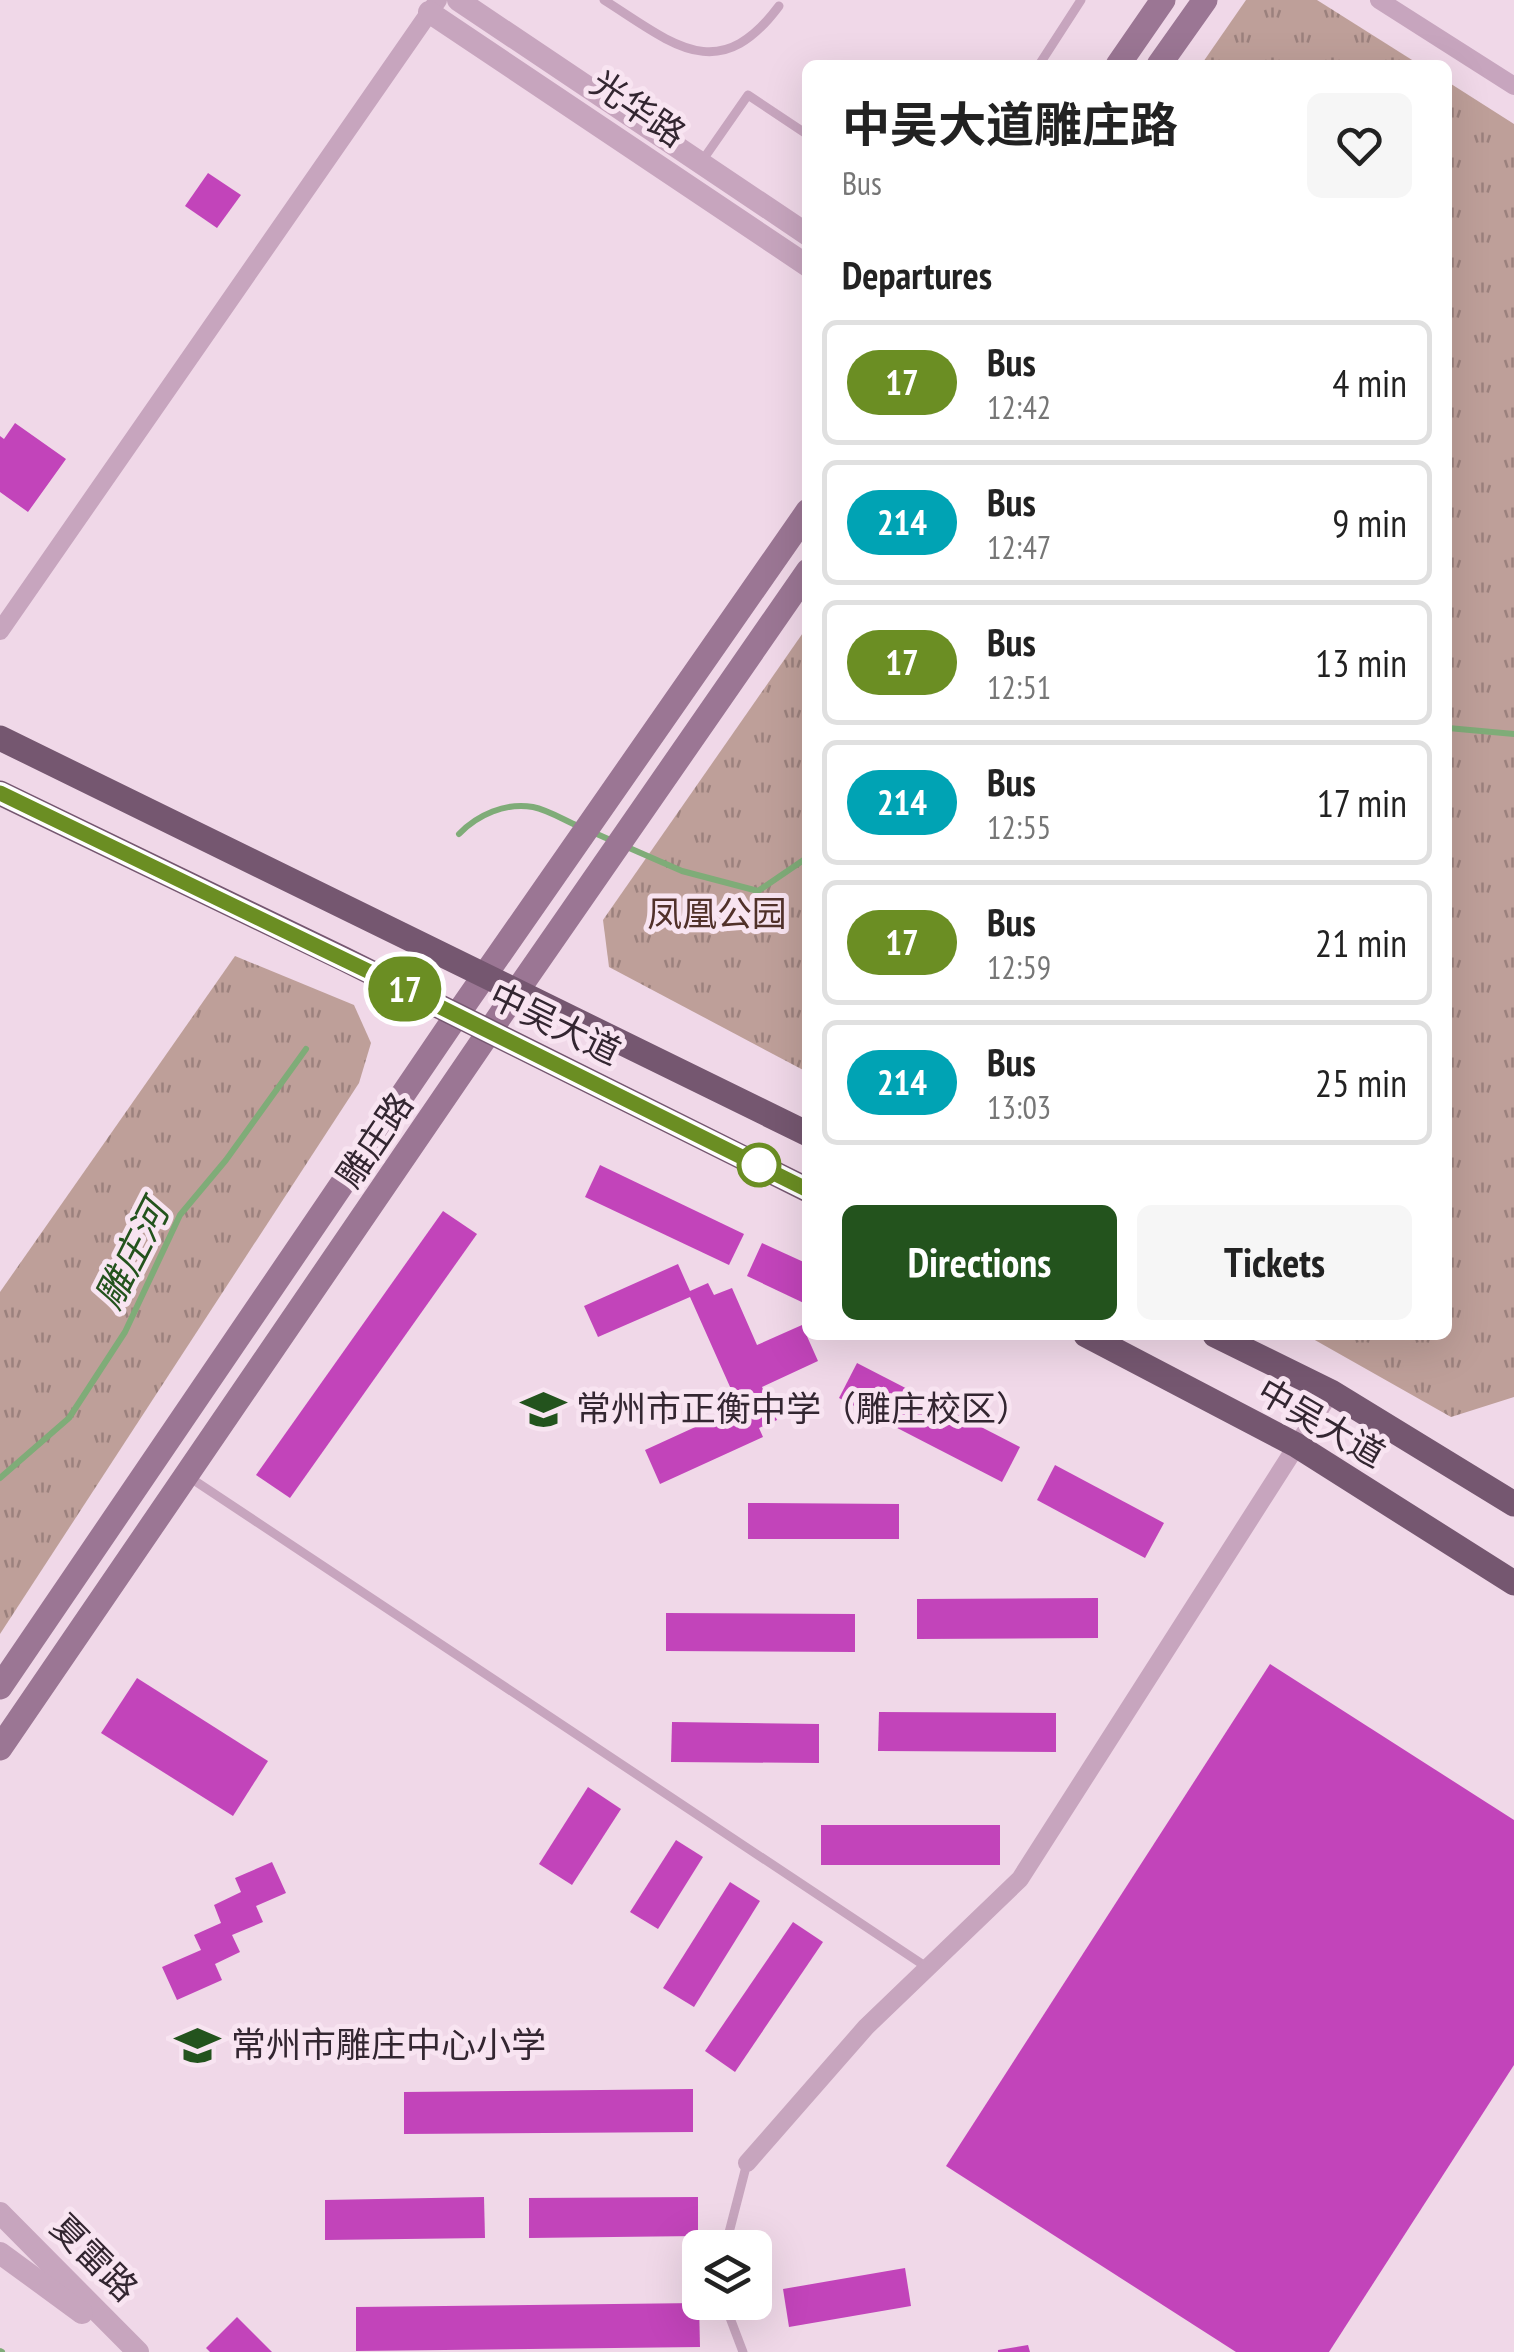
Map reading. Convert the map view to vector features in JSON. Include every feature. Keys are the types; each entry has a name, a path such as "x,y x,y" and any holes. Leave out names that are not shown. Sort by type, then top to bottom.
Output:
{"main road":[{"path":"1121,60 1163,0"},
{"path":"1162,60 1204,0"},
{"name":"雕庄路","path":"0,1687 456,1015 802,520"},
{"name":"雕庄路","path":"0,1748 802,580"},
{"name":"中吴大道","path":"0,738 802,1131"},
{"name":"中吴大道","path":"0,793 802,1187"},
{"name":"中吴大道","path":"1096,1340 1296,1445 1514,1582"},
{"name":"中吴大道","path":"1225,1340 1331,1392 1514,1504"}],"street":[{"name":"光华路","path":"458,0 802,231"},
{"path":"1379,0 1514,86"},
{"name":"光华路","path":"434,6 802,262"},
{"path":"0,630 434,6"},
{"path":"746,2163 866,2028 1020,1879 1331,1392"},
{"name":"夏雷路","path":"0,2214 138,2352"},
{"name":"夏雷路","path":"0,2252 129,2352"}],"lane":[{"path":"604,0 678,47 708,54 741,44 764,26 779,6"},
{"path":"1042,60 1081,0"},
{"path":"701,163 748,95 802,131"},
{"path":"186,1476 928,1968"},
{"path":"729,2230 746,2163"},
{"path":"731,2320 743,2352"}],"green space":[{"path":"1246,0 1317,0 1412,60 1204,60"},
{"path":"1452,85 1514,124 1514,1397 1451,1417 1315,1340 1452,1340"},
{"name":"凤凰公园","path":"802,634 802,1069 609,967 603,920"},
{"path":"235,956 354,1005 371,1043 359,1083 0,1634 0,1292"}],"building":[{"path":"208,173 241,195 217,228 185,206"},
{"path":"15,423 66,459 28,512 0,492 0,436 4,439"},
{"path":"600,1165 744,1234 729,1265 585,1197"},
{"path":"443,1211 477,1234 290,1498 256,1475"},
{"path":"762,1243 802,1261 802,1302 747,1276"},
{"path":"678,1264 690,1291 708,1283 714,1295 732,1288 757,1345 802,1325 802,1340 809,1340 818,1361 762,1387 777,1420 759,1428 763,1437 660,1484 645,1450 739,1407 690,1297 598,1337 584,1306"},
{"path":"857,1363 1020,1447 1002,1482 839,1398"},
{"path":"1055,1465 1164,1523 1145,1558 1037,1500"},
{"path":"748,1503 899,1504 899,1539 748,1539"},
{"path":"1098,1598 1098,1638 917,1639 917,1599"},
{"path":"666,1613 855,1614 855,1652 666,1651"},
{"path":"1270,1664 1514,1820 1514,2065 1329,2352 1236,2352 946,2166"},
{"path":"137,1678 268,1761 233,1816 101,1733"},
{"path":"879,1712 1056,1713 1056,1752 878,1751"},
{"path":"672,1722 819,1724 819,1763 671,1762"},
{"path":"588,1787 621,1809 572,1885 539,1864"},
{"path":"821,1825 1000,1825 1000,1865 821,1865"},
{"path":"676,1840 703,1857 658,1929 630,1912"},
{"path":"272,1862 286,1893 256,1906 263,1922 232,1935 240,1952 215,1964 222,1980 177,2000 162,1967 201,1950 194,1935 221,1923 214,1905 241,1892 235,1878"},
{"path":"730,1882 760,1901 694,2007 663,1988"},
{"path":"793,1922 823,1942 735,2072 705,2051"},
{"path":"693,2089 693,2132 404,2134 404,2092"},
{"path":"484,2197 485,2238 325,2240 325,2200"},
{"path":"698,2197 698,2230 682,2230 682,2236 529,2238 529,2198"},
{"path":"905,2268 911,2306 789,2327 783,2289"},
{"path":"682,2303 682,2320 699,2320 700,2347 356,2351 356,2307"},
{"path":"237,2317 272,2352 210,2352 206,2348"},
{"path":"1028,2345 1030,2352 998,2352 998,2350"}],"waterway":[{"name":"雕庄河","path":"1452,728 1514,734"},
{"name":"雕庄河","path":"459,834 483,816 513,806 539,808 578,826"},
{"name":"雕庄河","path":"590,831 615,842"},
{"name":"雕庄河","path":"627,847 682,871 758,891 802,861"},
{"name":"雕庄河","path":"0,1478 69,1418 125,1332 180,1215 226,1160 306,1049"}],"bus line":[{"name":"17","path":"0,793 802,1187"}],"place":[{"name":"常州市正衡中学（雕庄校区）","path":"543,1409"},
{"name":"常州市雕庄中心小学","path":"198,2045"}]}
